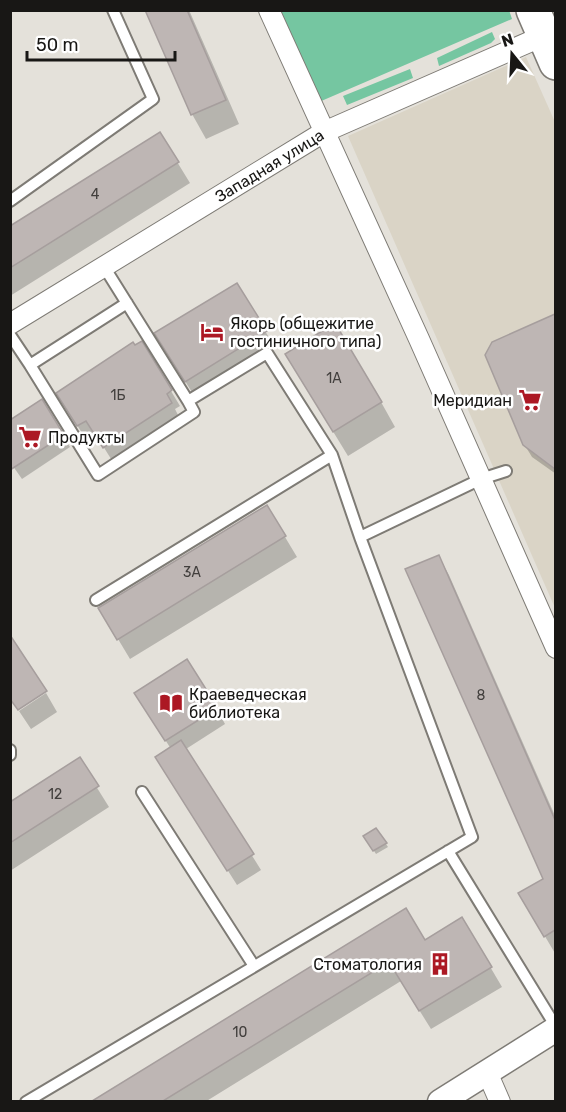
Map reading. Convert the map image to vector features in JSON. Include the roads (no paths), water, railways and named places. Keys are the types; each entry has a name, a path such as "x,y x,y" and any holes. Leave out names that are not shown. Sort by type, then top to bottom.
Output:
{"street":[{"path":"269,10 555,648"},
{"name":"Западная улица","path":"10,324 103,265 324,132 544,36"},
{"path":"440,1101 555,1028"},
{"path":"487,1072 500,1101"}],"lane":[{"path":"10,201 153,99 113,10"},
{"path":"10,335 98,475 194,412 103,265"},
{"path":"30,365 127,303"},
{"path":"26,1101 472,837 360,537 332,455 267,353 188,401"},
{"path":"96,600 332,455"},
{"path":"360,537 481,479 506,471"},
{"path":"142,792 254,966"},
{"path":"448,851 555,1028"}],"place":[{"name":"Якорь (общежитие гостиничного типа)","path":"212,332"},
{"name":"Меридиан","path":"530,400"},
{"name":"Продукты","path":"30,437"},
{"name":"Краеведческая библиотека","path":"171,703"},
{"name":"Стоматология","path":"440,964"}]}
